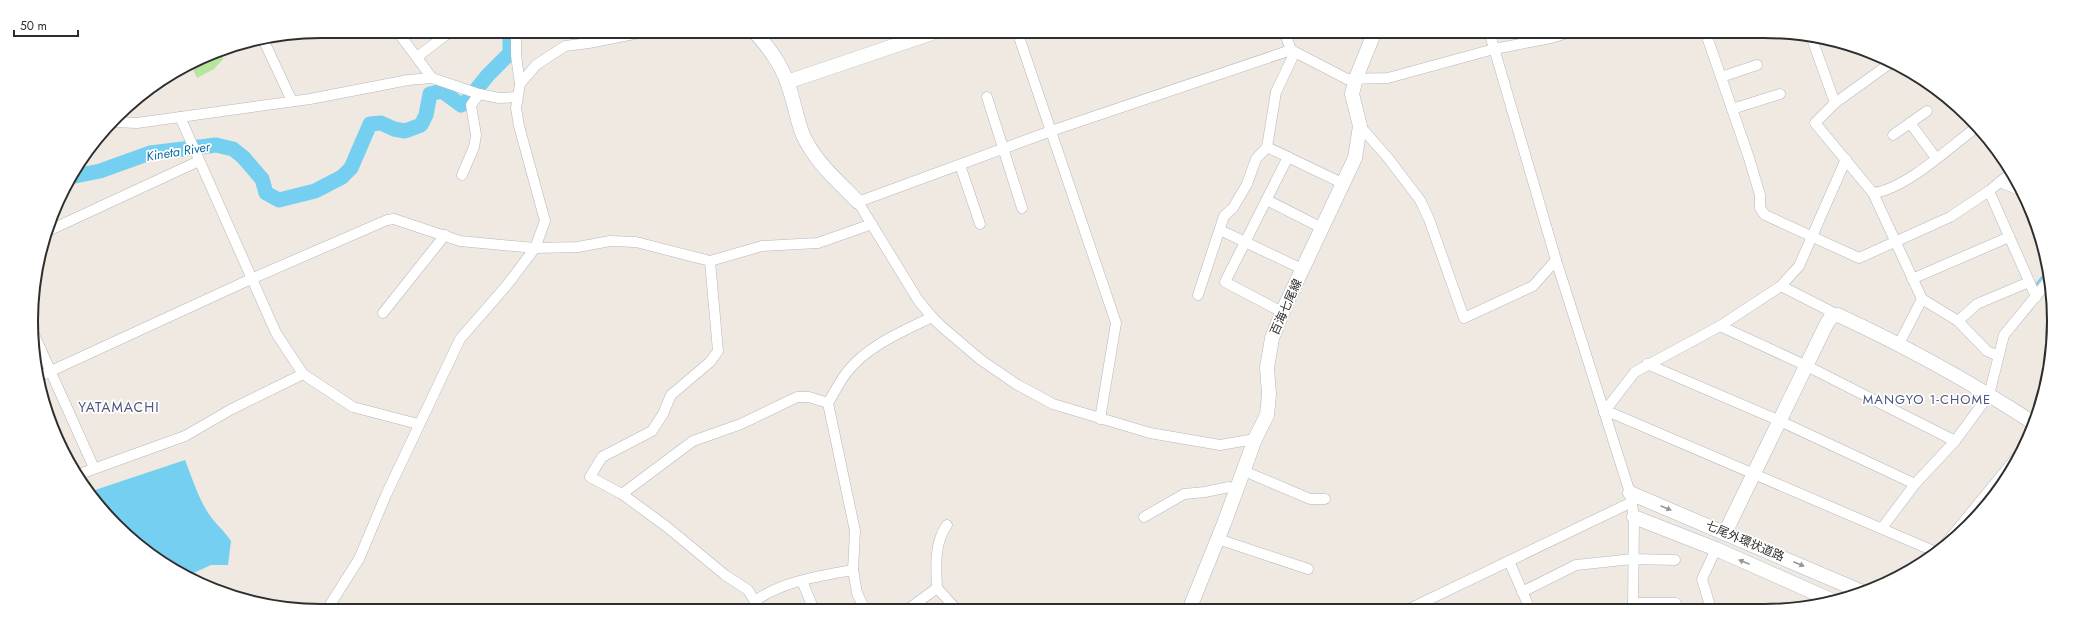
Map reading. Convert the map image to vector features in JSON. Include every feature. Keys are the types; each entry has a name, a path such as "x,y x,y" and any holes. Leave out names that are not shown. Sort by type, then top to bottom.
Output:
{"street":[{"path":"402,38 432,78"},
{"path":"416,57 442,38"},
{"path":"330,604 359,559 418,424 460,339 507,285 535,248 545,221 519,126 517,97 520,84 516,55 516,38"},
{"path":"520,84 536,65 565,46 614,38"},
{"path":"760,38 774,55 787,82 803,135 820,163 858,202 918,300 941,326 981,360 1016,384 1053,404 1100,419 1150,433 1220,445 1255,438"},
{"path":"787,82 917,38"},
{"path":"1019,38 1116,323 1100,419"},
{"path":"1287,38 1293,51 1347,79 1388,78 1494,49 1551,38"},
{"name":"百海七尾線","path":"1191,604 1236,493 1255,438 1267,415 1269,394 1267,368 1272,338 1282,312 1355,158 1360,126 1352,94 1356,78 1372,38"},
{"path":"1491,38 1556,260 1631,498 1634,517 1633,604"},
{"path":"1707,38 1760,195 1760,208 1765,215 1812,237 1859,258 1950,217 1989,192 2007,176"},
{"path":"1813,42 1835,103"},
{"path":"265,43 292,101"},
{"path":"858,202 878,193 960,166 1051,131 1293,51"},
{"path":"1198,295 1224,216 1233,208 1247,184 1256,159 1268,147 1276,92 1293,51"},
{"path":"1721,77 1757,65"},
{"path":"1886,66 1835,103 1815,123 1873,193 1922,299 1958,321 1987,352 1998,356"},
{"path":"120,122 137,123 180,117 292,101 432,78 475,93 499,98 517,97"},
{"path":"462,175 474,146 476,135 471,105 475,93"},
{"path":"1732,109 1780,94"},
{"path":"987,97 1022,208"},
{"path":"1893,135 1928,111"},
{"path":"180,117 276,334 303,374 352,407 418,424"},
{"path":"1910,123 1936,158"},
{"path":"1360,126 1388,158 1420,200 1429,219 1464,318 1534,286 1556,260"},
{"path":"1873,193 1882,192 1902,183 1973,130"},
{"path":"1268,147 1344,184"},
{"path":"1282,312 1225,282 1288,157"},
{"path":"1604,412 1634,372 1720,326 1781,286 1799,266 1846,160"},
{"path":"54,228 199,161"},
{"path":"960,166 980,224"},
{"path":"2000,182 2013,187"},
{"path":"1989,192 2036,297"},
{"path":"1267,200 1322,228"},
{"path":"43,374 251,279 387,220 394,220 446,235 460,241 535,248 578,247 610,241 636,242 710,261 762,246 818,244 872,224"},
{"path":"1220,230 1302,269"},
{"path":"383,313 446,235"},
{"path":"1912,279 2009,237"},
{"path":"710,261 718,351 710,362 671,395 663,414 652,431 602,458 590,477 622,494 725,575 748,590 756,604"},
{"path":"1958,321 1976,304 2029,282"},
{"path":"1882,528 1915,484 1955,441 1989,395 2004,335 2045,285"},
{"path":"1781,286 1899,344 1989,395 2029,420"},
{"path":"1899,344 1922,299"},
{"path":"1725,533 1826,326 1831,317 1838,315"},
{"path":"862,604 857,593 853,570 855,531 828,403 846,372 858,360 876,347 932,317"},
{"path":"1720,326 1807,366 1955,441"},
{"path":"39,346 94,468"},
{"path":"1647,364 1780,421 1915,484"},
{"path":"83,472 185,436 230,410 303,374"},
{"path":"622,494 693,441 702,436 742,424 797,396 809,397 828,403"},
{"path":"1604,412 1614,414 1931,550"},
{"path":"1244,471 1310,499 1325,499"},
{"path":"1965,520 1997,481"},
{"path":"1144,517 1184,494 1205,492 1229,487 1236,493"},
{"path":"1419,604 1508,561 1631,498"},
{"name":"七尾外環状道路","path":"1631,498 1725,533 1855,589"},
{"name":"七尾外環状道路","path":"1634,517 1716,549 1825,597"},
{"path":"946,525 941,533 936,562 937,588 952,604"},
{"path":"1218,539 1308,569"},
{"path":"1710,604 1702,579 1716,549"},
{"path":"1522,592 1576,565 1634,559 1675,560"},
{"path":"1508,561 1528,604"},
{"path":"759,604 770,591 802,581 853,570"},
{"path":"802,581 812,604"},
{"path":"915,604 937,588"},
{"path":"1662,604 1676,603"}],"green space":[{"path":"222,56 223,59 214,69 197,78 193,69"}],"water":[{"path":"185,460 197,492 205,508 231,541 228,565 211,565 193,573 179,566 134,534 108,508 94,490"}],"waterway":[{"name":"Kineta River","path":"78,175 100,171 150,153 216,145 233,149 243,157 262,179 266,193 279,200 315,191 342,177 351,168 370,124 381,123 394,129 405,131 421,125 426,115 430,94 442,91 461,105 467,101 488,75 510,53 510,38"},
{"path":"2035,286 2044,276"}],"district":[{"name":"MANGYO 1-CHOME","path":"1927,399"},
{"name":"YATAMACHI","path":"119,407"}]}
